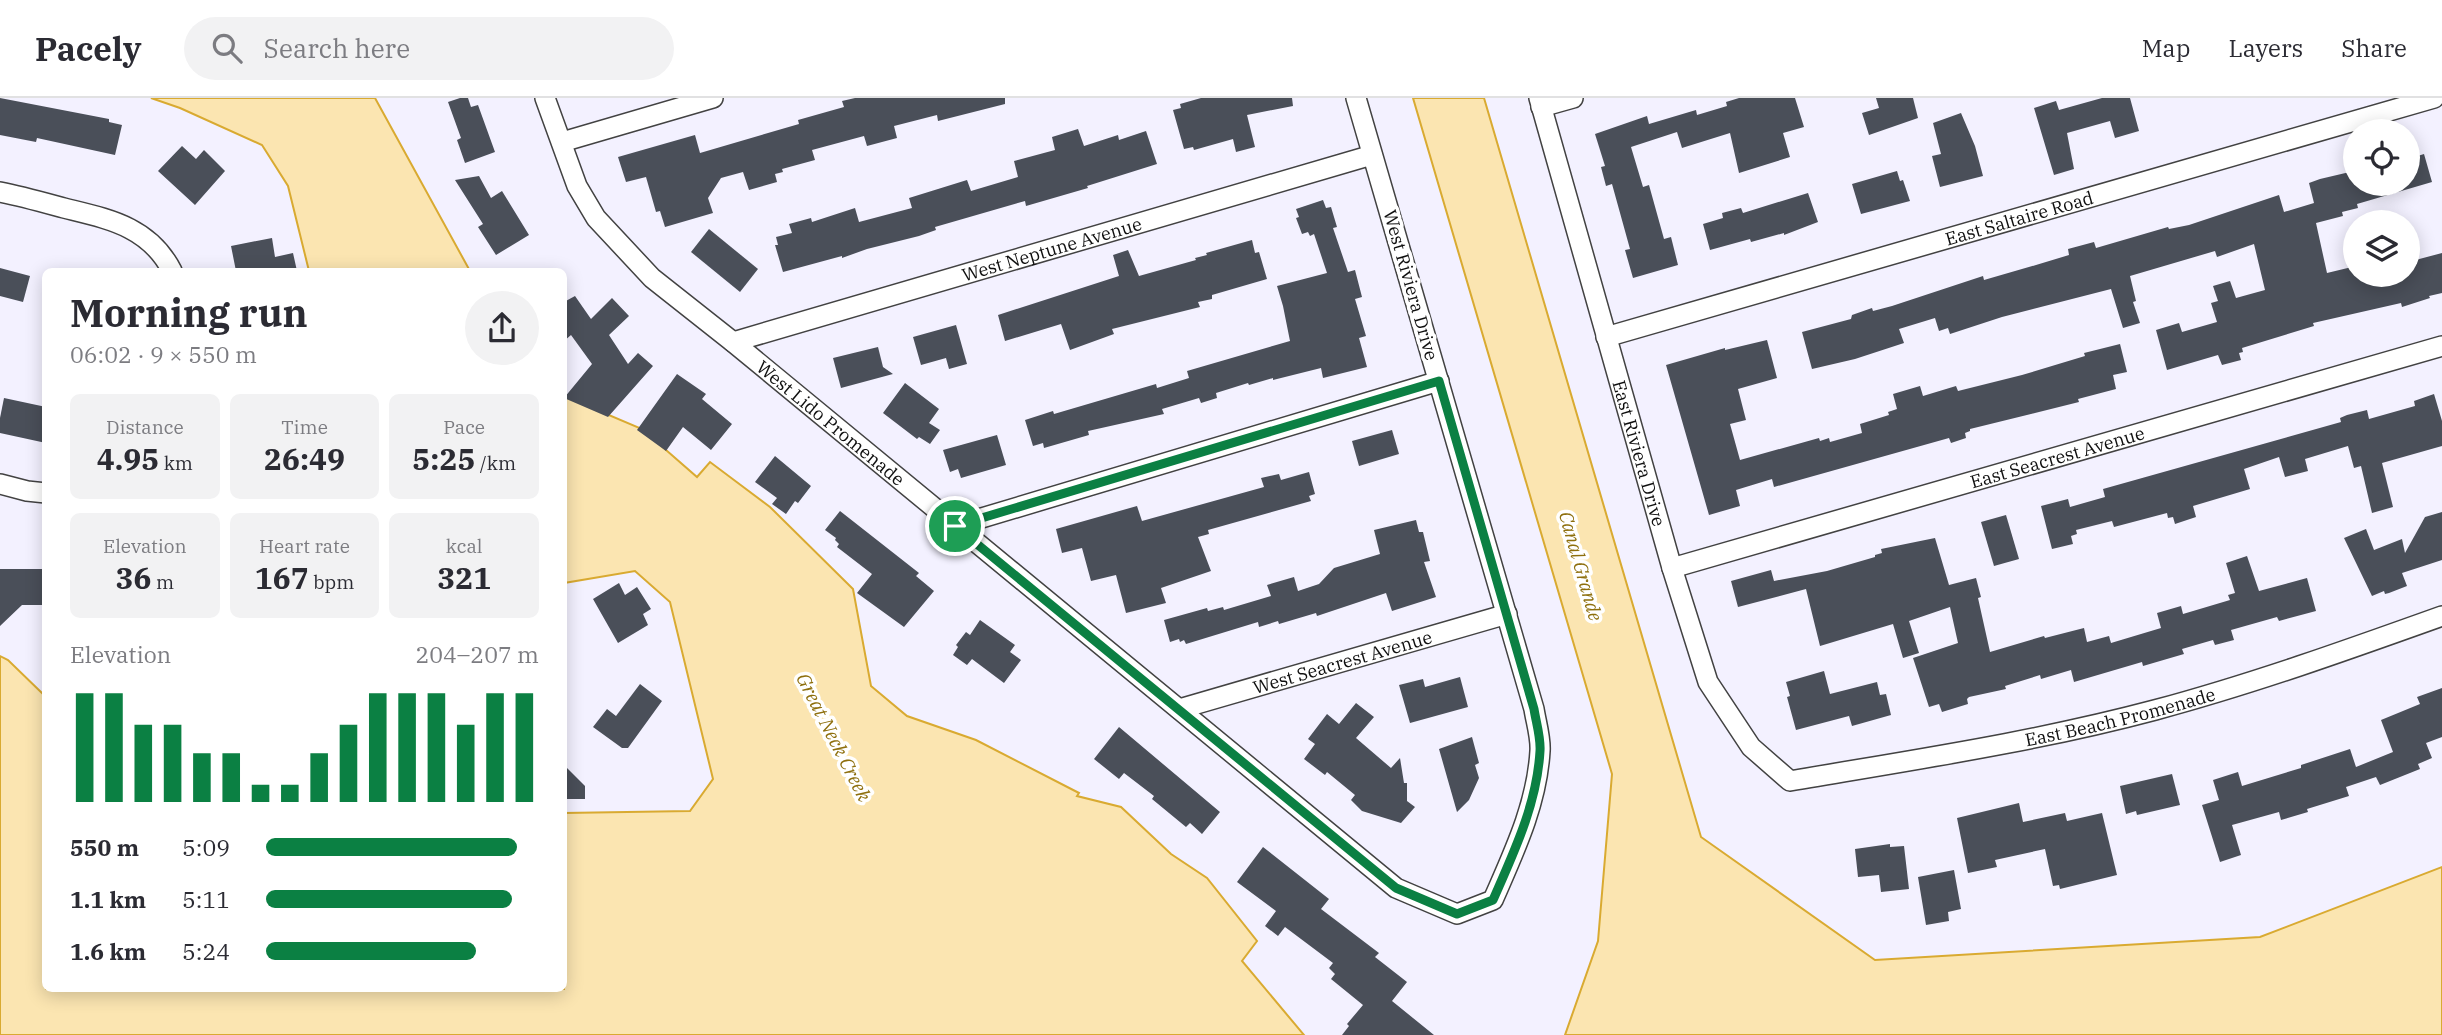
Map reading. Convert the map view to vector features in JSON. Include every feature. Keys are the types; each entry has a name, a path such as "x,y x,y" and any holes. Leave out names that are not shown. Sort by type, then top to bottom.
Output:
{"street":[{"name":"West Lido Promenade","path":"544,98 577,186 596,218 652,278 1396,888 1457,914 1493,900 1521,837"},
{"path":"562,142 713,98"},
{"name":"West Riviera Drive","path":"1356,98 1534,709 1541,749 1535,792 1521,837"},
{"path":"1540,103 1573,98"},
{"name":"East Saltaire Road","path":"1606,337 2434,98"},
{"name":"East Riviera Drive","path":"1540,103 1672,568 1708,682 1751,747 1790,781"},
{"name":"West Neptune Avenue","path":"733,342 1373,155"},
{"path":"0,192 116,221 145,237 166,259 170,268"},
{"name":"East Seacrest Avenue","path":"1672,568 2442,346"},
{"path":"955,526 1439,381"},
{"path":"0,484 42,493"},
{"name":"West Seacrest Avenue","path":"1179,709 1507,614"},
{"name":"East Beach Promenade","path":"1790,781 2040,737 2154,710 2288,671 2442,616"}],"water":[{"path":"151,98 375,98 468,268 308,268 288,186 262,145"},
{"name":"Canal Grande","path":"1413,98 1484,98 1701,837 1875,960 2260,937 2442,867 2442,1035 1565,1035 1598,941 1612,774"},
{"name":"Great Neck Creek","path":"567,397 642,429 697,477 710,462 770,507 853,589 871,686 907,716 976,740 1079,793 1077,796 1121,807 1171,854 1207,878 1257,941 1242,961 1304,1035 0,1035 0,656 8,660 42,693 42,992 567,992 567,813 690,811 713,779 670,602 635,571 567,582"}],"building":[{"path":"0,98 109,119 109,122 122,125 115,155 37,138 36,142 0,135"},
{"path":"468,98 471,107 478,105 495,152 465,163 457,140 461,138 448,102"},
{"path":"855,98 1005,98 1005,104 938,121 937,115 894,126 897,138 867,146 864,136 812,150 815,160 782,169 783,172 775,174 777,182 749,190 743,172 721,178 708,198 713,213 665,227 660,211 656,212 646,177 626,182 618,157 695,135 700,153 799,124 798,120 844,107 842,101"},
{"path":"1201,98 1292,98 1293,106 1247,115 1255,147 1236,152 1233,139 1194,150 1193,147 1184,149 1173,110 1181,108 1180,104"},
{"path":"1739,98 1795,98 1804,127 1783,133 1790,157 1739,173 1730,133 1682,148 1677,132 1631,147 1643,187 1649,185 1664,239 1671,237 1678,265 1633,278 1625,250 1630,249 1612,184 1606,186 1601,167 1605,166 1595,134 1647,116 1649,124 1696,110 1697,115 1727,106 1726,102"},
{"path":"1876,98 1913,98 1918,118 1869,135 1862,113 1879,108"},
{"path":"2102,98 2130,98 2139,131 2115,138 2110,121 2067,133 2074,169 2054,175 2034,108 2056,101 2059,110"},
{"path":"1961,113 1975,146 1983,176 1940,187 1932,156 1941,154 1933,123"},
{"path":"1078,129 1084,146 1118,135 1119,140 1146,131 1157,164 1026,206 1025,201 935,227 936,230 919,236 783,272 775,245 778,245 776,237 792,233 789,224 811,218 812,222 855,208 859,222 912,208 909,198 967,180 971,191 1018,177 1014,161 1055,150 1052,137"},
{"path":"182,146 196,159 204,150 225,171 195,205 158,171"},
{"path":"2424,154 2432,182 2420,186 2420,155"},
{"path":"1897,171 1910,201 1861,214 1852,184"},
{"path":"2343,174 2343,196 2384,196 2357,204 2358,208 2343,210 2343,216 2316,223 2327,273 2343,269 2343,287 2420,287 2420,259 2442,253 2442,293 2402,307 2401,303 2313,323 2314,326 2242,348 2243,352 2239,353 2241,360 2222,365 2218,355 2167,370 2156,330 2179,323 2182,332 2217,322 2211,303 2218,301 2213,286 2230,281 2236,298 2265,290 2254,244 2217,257 2215,251 2130,276 2136,301 2133,302 2140,323 2123,328 2111,289 2002,317 1950,334 1948,328 1939,331 1935,318 1899,329 1904,343 1812,369 1802,332 1851,319 1852,315 1872,308 1873,311 1892,306 1983,276 1984,280 2069,255 2068,249 2094,242 2096,248 2168,227 2189,225 2279,195 2284,212 2314,203 2309,183"},
{"path":"479,176 491,198 502,191 529,235 496,255 478,227 483,224 455,180"},
{"path":"1808,193 1818,222 1784,235 1751,242 1750,239 1710,250 1703,224 1723,218 1722,213 1741,208 1743,213"},
{"path":"1323,200 1326,208 1331,207 1337,227 1333,228 1348,272 1355,270 1362,297 1355,299 1366,336 1359,338 1367,367 1323,378 1321,368 1249,385 1248,383 1216,393 1217,398 1201,403 1199,398 1162,409 1164,414 1088,431 1089,435 1044,448 1043,443 1033,446 1025,420 1156,384 1157,388 1189,378 1187,371 1290,341 1277,286 1327,273 1314,234 1302,234 1296,218 1299,217 1296,209"},
{"path":"709,229 758,269 740,292 691,252"},
{"path":"272,238 275,257 293,253 296,268 235,268 231,246"},
{"path":"1252,240 1255,253 1259,252 1267,279 1212,295 1212,299 1198,302 1200,307 1112,329 1114,334 1070,350 1061,324 1005,341 998,315 1119,276 1113,255 1128,250 1139,276"},
{"path":"0,268 30,276 23,302 0,296"},
{"path":"575,296 591,319 612,298 629,316 609,335 628,364 638,353 653,366 608,417 567,399 567,394 592,364 571,335 567,338 567,300"},
{"path":"956,325 967,364 949,369 946,358 921,365 913,337"},
{"path":"1767,340 1777,378 1738,389 1746,420 1730,424 1740,460 1819,438 1820,441 1829,438 1830,442 1862,433 1860,424 1889,415 1888,412 1897,409 1893,394 1920,386 1923,396 1956,386 1958,391 2022,375 2085,356 2084,353 2120,344 2127,372 2113,375 2116,389 2078,399 2079,402 1970,429 1965,433 1966,438 1951,443 1949,438 1774,487 1772,479 1736,490 1740,506 1709,515 1666,365 1725,348"},
{"path":"878,347 883,367 893,374 841,388 833,358"},
{"path":"677,374 706,394 702,399 732,424 711,450 683,427 666,451 637,430"},
{"path":"905,383 939,409 929,423 940,430 930,444 919,437 917,439 883,413"},
{"path":"2434,394 2442,421 2442,446 2382,463 2393,507 2372,513 2361,466 2354,468 2348,446 2305,459 2308,471 2285,477 2279,457 2244,469 2250,489 2193,506 2196,517 2175,524 2173,517 2168,518 2167,513 2114,527 2112,521 2076,530 2077,534 2071,536 2073,544 2052,549 2041,506 2068,499 2070,507 2105,497 2103,489 2341,422 2340,418 2347,415 2367,410 2369,419 2415,406 2414,401"},
{"path":"4,398 42,406 42,442 0,433"},
{"path":"1392,430 1399,454 1359,466 1352,441"},
{"path":"997,435 1006,465 961,478 958,469 950,472 943,450"},
{"path":"775,456 811,486 786,514 772,504 777,498 755,482"},
{"path":"1309,472 1315,494 1309,496 1311,501 1208,530 1209,534 1198,537 1211,571 1161,588 1166,603 1126,613 1116,575 1091,581 1082,548 1062,553 1056,529 1137,506 1142,521 1264,487 1261,478 1279,474 1281,480"},
{"path":"840,511 919,573 916,576 934,591 904,627 857,593 872,574 837,547 839,544 836,538 825,530"},
{"path":"2442,512 2442,560 2402,573 2407,586 2372,596 2344,538 2366,529 2374,550 2402,539 2405,553 2425,517"},
{"path":"2006,515 2019,559 1994,566 1981,522"},
{"path":"1416,520 1419,532 1423,532 1430,561 1424,562 1436,597 1392,611 1386,593 1317,616 1316,613 1259,627 1258,622 1186,644 1179,639 1170,642 1164,620 1207,608 1208,611 1223,607 1224,610 1271,596 1267,585 1294,577 1298,591 1319,584 1334,568 1380,554 1374,530"},
{"path":"1935,538 1949,585 1976,578 1990,652 2044,636 2045,638 2084,628 2087,642 2109,636 2111,643 2161,628 2157,613 2181,606 2183,614 2230,600 2228,595 2235,593 2226,563 2247,556 2259,591 2307,578 2316,611 2279,621 2277,617 2231,630 2234,640 2215,645 2213,640 2182,649 2184,654 2143,666 2142,662 2074,682 2071,670 2041,679 2040,675 2005,686 2006,689 1969,697 1968,704 1942,712 1939,704 1929,707 1913,658 1958,643 1950,607 1909,621 1919,653 1903,658 1893,624 1820,646 1806,589 1738,607 1731,581 1771,570 1774,581 1827,571 1875,557 1882,553 1881,549"},
{"path":"0,569 42,569 42,605 22,605 0,626"},
{"path":"619,583 625,595 637,587 651,609 643,614 648,625 618,643 593,599"},
{"path":"980,620 1015,645 1010,652 1021,660 1004,683 972,659 967,665 953,655 958,647 956,645 966,632 970,635"},
{"path":"1824,671 1830,694 1877,682 1880,695 1886,694 1891,715 1852,726 1849,716 1796,730 1786,682"},
{"path":"1460,677 1468,707 1410,723 1399,685 1423,679 1425,687"},
{"path":"640,684 662,701 628,748 622,748 593,727 607,709 616,716"},
{"path":"2442,688 2442,737 2426,743 2432,758 2418,764 2420,769 2380,785 2376,777 2346,787 2349,796 2307,809 2308,812 2281,820 2279,812 2232,825 2241,855 2220,862 2202,805 2219,800 2213,780 2238,772 2242,786 2350,749 2356,767 2393,752 2381,720 2420,704 2417,697"},
{"path":"1356,703 1374,717 1356,738 1391,768 1400,758 1404,783 1407,783 1407,801 1415,807 1401,823 1362,811 1351,800 1355,795 1327,772 1325,775 1304,759 1315,744 1308,739 1327,714 1339,724"},
{"path":"1119,727 1220,812 1202,834 1190,823 1186,827 1152,799 1154,796 1124,773 1119,779 1094,759"},
{"path":"1472,737 1479,763 1475,765 1479,778 1469,800 1457,812 1439,749"},
{"path":"567,768 585,786 585,799 567,799"},
{"path":"2172,774 2180,805 2137,815 2136,811 2126,814 2120,786"},
{"path":"2019,803 2023,822 2065,813 2067,821 2102,813 2117,875 2060,889 2059,885 2053,886 2045,849 1995,860 1997,867 1968,873 1957,818"},
{"path":"1890,844 1890,847 1904,846 1909,889 1881,892 1879,875 1858,877 1855,849"},
{"path":"1263,847 1329,899 1321,909 1379,953 1375,957 1407,982 1392,1001 1434,1035 1342,1035 1349,1026 1347,1024 1363,1005 1331,979 1335,974 1329,968 1333,963 1285,927 1278,936 1265,926 1276,911 1237,882"},
{"path":"1954,870 1961,909 1948,912 1949,921 1926,925 1918,877"}],"route":[{"path":"1439,381 1534,709 1541,749 1535,792 1521,837 1493,900 1457,914 1396,888 955,526 1439,381"}]}
